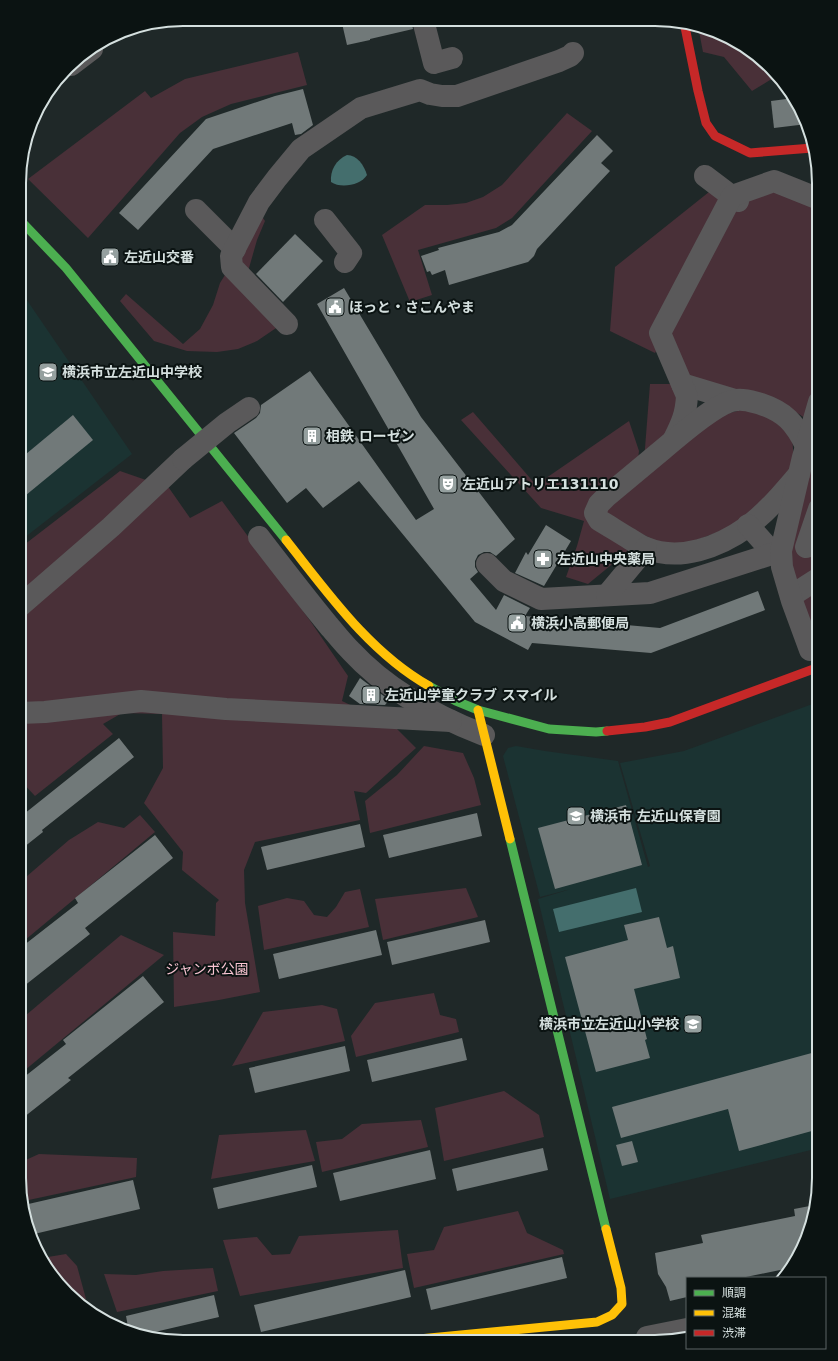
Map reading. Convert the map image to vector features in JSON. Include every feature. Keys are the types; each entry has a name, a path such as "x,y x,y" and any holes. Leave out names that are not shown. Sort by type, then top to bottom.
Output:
{"street":[{"path":"425,26 434,63 452,58"},
{"path":"685,29 706,123 715,136 750,153 808,148"},
{"path":"288,324 232,267 232,256 259,202 276,178 301,150 361,108 420,90 430,94 457,96 559,61 573,53"},
{"path":"290,145 327,132"},
{"path":"770,151 774,181"},
{"path":"706,176 735,198"},
{"path":"673,441 684,421 686,396 660,333 735,198 774,181 812,196"},
{"path":"196,210 235,249"},
{"path":"325,220 351,253 346,262"},
{"path":"26,226 66,268 347,616 379,650 408,673 456,701 478,710 549,729 596,732 645,727 670,722 812,660"},
{"path":"682,384 735,400 749,400 781,412 799,413 812,411"},
{"path":"735,400 718,408 691,426 607,496 599,504 595,513 599,520 646,548 667,554 685,553 702,549 722,542 748,525 778,498 807,456"},
{"path":"26,601 111,528 183,459 249,408"},
{"path":"781,412 791,420 795,426 807,456"},
{"path":"812,435 779,548 782,567 791,596 812,651"},
{"path":"748,525 779,548"},
{"path":"259,537 313,607 351,652 373,672 394,688 451,721 484,735"},
{"path":"607,595 646,548"},
{"path":"487,564 504,581 541,599 650,593 711,573 779,548 812,548"},
{"path":"702,549 711,573"},
{"path":"791,596 812,582"},
{"path":"26,713 45,712 141,700 226,709 451,721"},
{"path":"461,1335 597,1322 612,1315 622,1304 621,1288 478,710"},
{"path":"657,1335 686,1329"}],"shaded area":[{"path":"347,155 351,155 360,161 367,175 360,181 350,185 340,185 331,182 334,166"},
{"name":"横浜市立左近山中学校","path":"26,299 132,454 26,536"},
{"name":"横浜市立左近山小学校","path":"812,704 812,1150 610,1199 538,899 571,889 540,897 503,756 508,748 516,746 618,761 648,867 650,866 620,763 684,751"},
{"path":"636,888 642,912 559,932 553,909"}],"green space":[{"path":"699,32 724,42 742,52 773,79 752,91 724,57 703,52"},
{"path":"298,52 307,85 231,104 202,117 180,133 88,238 28,179 145,91 151,98 185,79"},
{"path":"567,113 592,131 512,218 496,228 418,250 432,295 410,302 382,235 425,205 466,203 483,197 502,185"},
{"path":"771,186 812,203 812,423 784,404 684,377 666,333 655,353 610,331 615,267 709,192"},
{"path":"259,212 265,221 257,240 247,275 282,324 257,341 238,349 217,352 187,351 154,341 120,301 126,294 183,344 200,329 213,305 220,283 238,254"},
{"path":"650,384 679,384 680,419 644,461"},
{"path":"749,408 777,416 792,436 794,460 786,479 740,524 672,549 628,527 627,552 588,584 566,577 584,521 541,508 461,420 473,412 536,485 629,421 639,451 635,482 718,416"},
{"path":"812,454 812,634 789,558"},
{"name":"ジャンボ公園","path":"120,471 169,488 190,518 222,501 311,622 348,676 342,701 394,726 416,748 366,793 354,791 360,820 255,842 244,870 245,903 260,992 174,1007 173,932 215,936 216,903 219,900 182,870 183,852 144,803 163,768 162,714 122,713 103,724 113,734 35,796 26,786 26,543"},
{"path":"424,746 463,753 474,778 481,805 370,833 365,801 397,775"},
{"path":"140,815 155,832 26,939 26,877 69,840 98,822 124,828"},
{"path":"466,888 478,917 383,940 375,899"},
{"path":"360,889 369,927 264,950 258,906 287,898 304,901 314,915 327,917 336,907 345,892"},
{"path":"121,935 164,955 26,1069 26,1015"},
{"path":"434,993 440,1015 456,1019 459,1032 356,1057 351,1036 375,1003"},
{"path":"322,1005 337,1009 345,1041 232,1066 263,1012"},
{"path":"504,1091 539,1115 544,1137 444,1161 435,1108"},
{"path":"421,1120 428,1147 322,1172 316,1142 342,1139 362,1124"},
{"path":"306,1130 315,1161 211,1179 219,1135"},
{"path":"39,1154 137,1158 136,1177 27,1200 26,1160"},
{"path":"518,1211 527,1233 563,1250 564,1254 414,1288 407,1254 434,1250 444,1227"},
{"path":"398,1230 403,1268 240,1296 223,1240 257,1237 272,1255 290,1254 299,1236"},
{"path":"66,1254 77,1266 86,1299 84,1299 72,1289 58,1273 48,1257"},
{"path":"213,1268 218,1291 117,1312 104,1274 136,1275 163,1271"}],"building":[{"path":"343,26 412,26 413,29 347,45"},
{"path":"303,89 313,125 301,134 295,135 292,123 213,149 138,230 119,213 206,119 275,96"},
{"path":"788,99 801,125 774,128 771,101"},
{"path":"597,135 613,151 601,163 610,171 537,249 534,256 528,262 449,285 445,270 432,275 430,271 427,272 421,256 439,250 438,248 499,232 512,225"},
{"path":"295,234 323,261 283,302 256,274"},
{"path":"344,288 421,417 515,539 496,556 490,552 484,552 478,555 475,561 475,567 478,572 470,579 496,610 504,595 530,608 525,616 660,628 758,591 765,610 651,653 532,643 528,650 475,622 359,481 323,508 306,488 287,503 234,433 256,418 260,413 261,405 310,371 416,520 434,509 317,304"},
{"path":"73,415 93,440 26,495 26,454"},
{"path":"546,525 571,541 544,586 515,573 526,552 528,555"},
{"name":"左近山学童クラブ スマイル","path":"360,678 389,700 385,705 360,704 349,696"},
{"path":"119,738 134,757 42,830 43,832 26,845 26,812"},
{"path":"626,805 642,865 555,889 538,828"},
{"path":"477,813 482,836 389,858 383,835"},
{"path":"360,824 365,847 267,870 261,847"},
{"path":"155,835 173,858 85,928 90,934 26,984 26,944 78,903 75,898"},
{"path":"659,917 667,948 673,946 680,978 634,989 647,1039 645,1040 650,1058 596,1072 565,957 628,940 624,925"},
{"path":"485,920 490,942 392,965 387,942"},
{"path":"376,930 382,955 279,979 273,954"},
{"path":"143,976 164,1002 68,1078 71,1080 26,1115 26,1075 66,1044 63,1040"},
{"path":"462,1038 467,1060 372,1082 367,1060"},
{"path":"345,1046 350,1071 255,1093 249,1068"},
{"path":"812,1053 812,1131 739,1151 728,1109 621,1138 612,1107"},
{"path":"632,1141 638,1162 622,1166 616,1145"},
{"path":"543,1148 548,1170 457,1191 452,1169"},
{"path":"430,1150 436,1179 340,1201 333,1173"},
{"path":"312,1165 317,1187 218,1209 213,1188"},
{"path":"133,1180 140,1209 36,1234 28,1204"},
{"path":"809,1206 800,1238 783,1270 746,1277 686,1277 686,1297 670,1301 666,1287 658,1274 655,1253 703,1243 701,1235 795,1216 794,1209"},
{"path":"562,1257 567,1278 431,1310 426,1289"},
{"path":"405,1270 411,1297 261,1332 254,1305"},
{"path":"214,1295 219,1317 154,1332 128,1325 126,1316"}],"traffic: fast":[{"path":"26,226 66,268 286,540"},
{"path":"429,686 456,701 478,710 549,729 596,732 607,731"},
{"path":"510,839 606,1229"}],"traffic: slow":[{"path":"286,540 334,601 368,639 407,672 429,686"},
{"path":"478,710 510,839"},
{"path":"461,1335 597,1322 612,1315 622,1304 621,1288 606,1229"}],"traffic: jam":[{"path":"685,29 706,123 715,136 750,153 808,148"},
{"path":"607,731 645,727 670,722 812,670"}],"place":[{"name":"左近山交番","path":"110,257"},
{"name":"ほっと・さこんやま","path":"335,307"},
{"name":"横浜市立左近山中学校","path":"48,372"},
{"name":"相鉄 ローゼン","path":"312,436"},
{"name":"左近山アトリエ131110","path":"448,484"},
{"name":"左近山中央薬局","path":"543,559"},
{"name":"横浜小高郵便局","path":"517,623"},
{"name":"左近山学童クラブ スマイル","path":"371,695"},
{"name":"横浜市 左近山保育園","path":"576,816"},
{"name":"横浜市立左近山小学校","path":"693,1024"}]}
